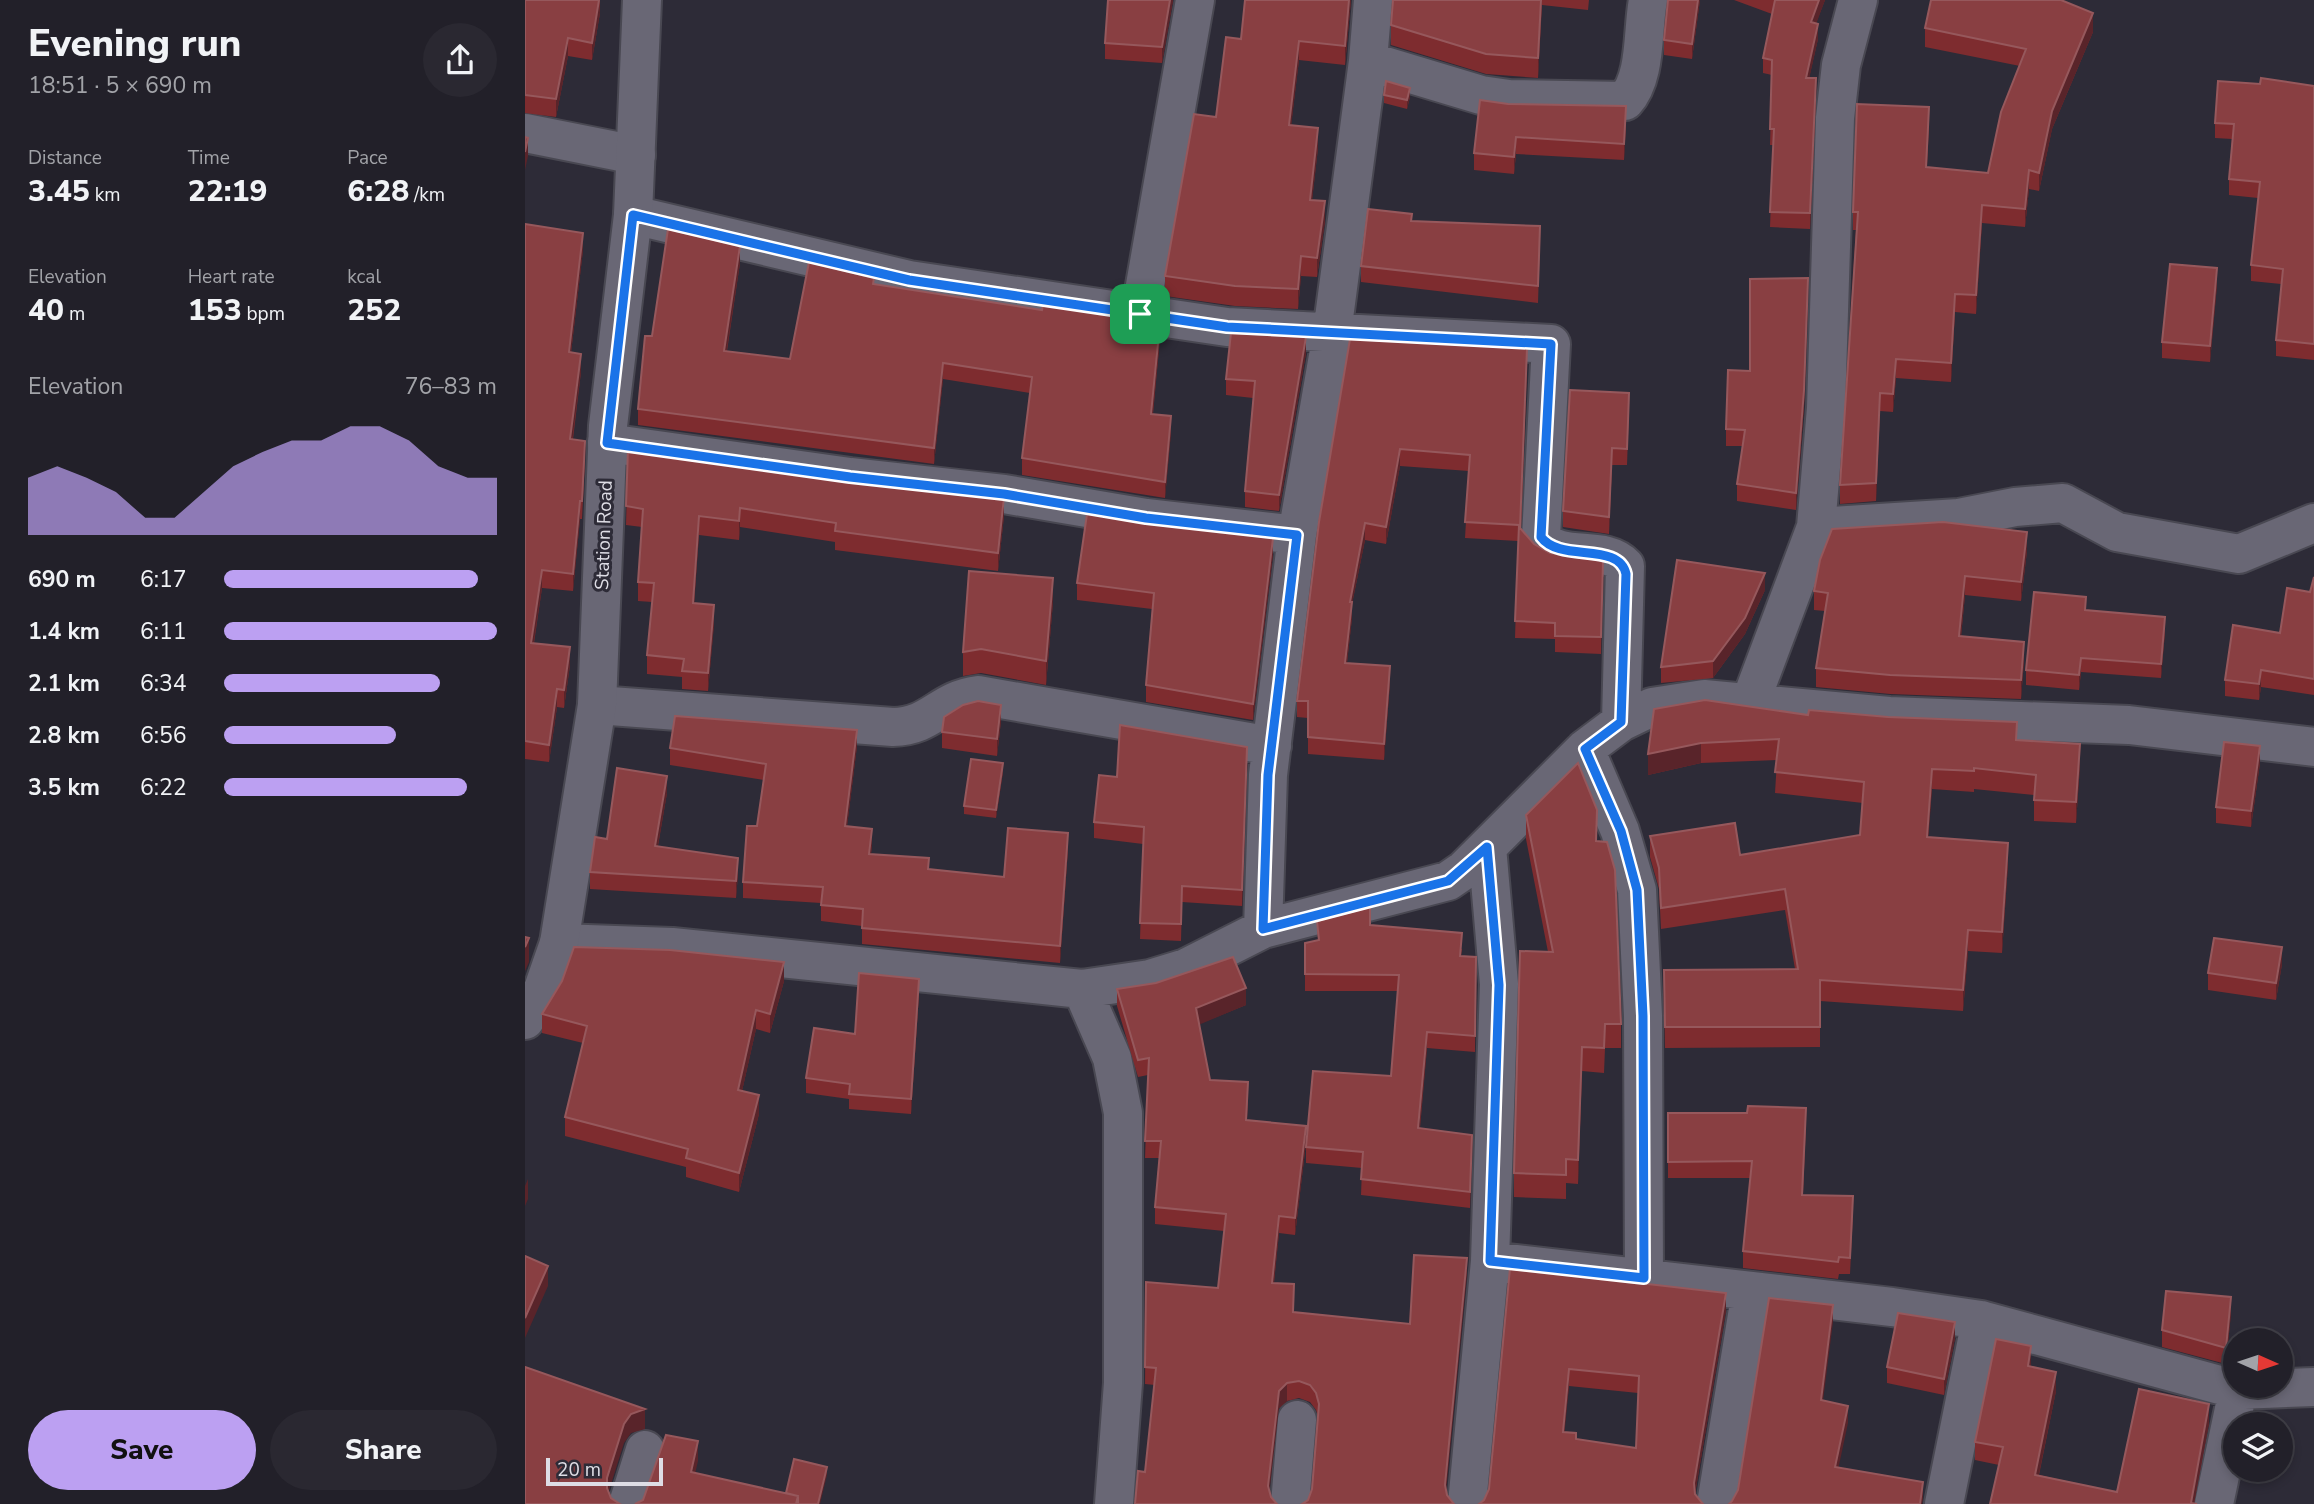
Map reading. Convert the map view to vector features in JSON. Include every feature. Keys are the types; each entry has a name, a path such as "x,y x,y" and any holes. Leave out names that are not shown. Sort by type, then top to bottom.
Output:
{"street":[{"name":"Station Road","path":"525,1020 543,989 559,943 597,705 607,443 633,215 642,0"},
{"path":"1140,314 1195,0"},
{"path":"1263,929 1272,746 1297,535 1332,333 1368,61 1373,0"},
{"path":"1368,61 1481,95 1509,99 1625,101 1634,92 1638,79 1648,0"},
{"path":"1750,703 1816,527 1826,408 1835,118 1841,65 1858,0"},
{"path":"525,133 636,155"},
{"path":"633,215 909,280 1227,327 1551,344 1541,537 1555,548 1615,558 1625,566 1621,722"},
{"path":"607,443 850,477 1004,494 1146,518 1297,535"},
{"path":"1816,527 1958,518 2015,507 2063,503 2117,532 2239,554 2314,523"},
{"path":"597,705 893,727 921,724 949,703 978,695 1272,746"},
{"path":"559,943 672,947 1082,989 1150,979 1186,968 1263,929 1448,881 1487,847 1585,749 1621,722 1652,707 1704,699 1889,716 2129,724 2314,747"},
{"path":"1585,749 1621,831 1637,890 1643,1016 1644,1278"},
{"path":"1467,1504 1490,1261 1499,985 1487,847"},
{"path":"1082,989 1112,1058 1123,1113 1123,1383 1114,1504"},
{"path":"1490,1261 1981,1320 2223,1386"},
{"path":"1716,1504 1751,1291"},
{"path":"1944,1504 1981,1320"},
{"path":"2293,1388 2314,1387"},
{"path":"2214,1504 2236,1398"},
{"path":"1290,1504 1297,1420"},
{"path":"628,1504 645,1450"}],"building":[{"path":"525,0 599,0 592,43 568,38 556,99 525,95"},
{"path":"1108,0 1170,0 1162,47 1105,43"},
{"path":"1245,0 1349,0 1345,46 1299,41 1289,125 1318,128 1310,200 1325,201 1317,258 1301,256 1298,289 1235,286 1165,276 1194,114 1216,117 1226,37 1241,39"},
{"path":"1393,0 1541,0 1538,58 1486,54 1391,25"},
{"path":"1668,0 1698,0 1692,44 1664,40"},
{"path":"1775,0 1819,0 1811,22 1818,24 1806,78 1816,78 1810,213 1770,212 1774,129 1770,129 1772,60 1763,58"},
{"path":"1931,0 2061,0 2093,13 2052,111 2039,173 2029,170 2025,209 1982,205 1976,295 1955,294 1951,363 1896,359 1893,394 1880,393 1876,483 1840,485 1858,212 1853,212 1857,104 1929,107 1926,167 1988,173 2001,112 2026,49 1925,28"},
{"path":"2261,78 2314,86 2314,344 2276,340 2283,269 2251,265 2260,182 2229,179 2234,124 2215,123 2218,81 2260,84"},
{"path":"1386,81 1410,88 1407,100 1384,95"},
{"path":"1480,100 1508,104 1626,106 1624,144 1516,137 1514,157 1474,153"},
{"path":"1368,209 1412,214 1411,221 1540,226 1538,286 1361,266"},
{"path":"525,224 583,233 569,352 581,354 570,439 585,441 582,501 573,574 542,570 531,643 570,647 564,690 557,689 549,745 525,741"},
{"path":"668,229 740,246 724,351 790,359 809,262 874,278 873,284 1042,310 1043,305 1160,323 1151,414 1171,416 1165,482 1022,458 1032,377 943,363 934,448 638,409 645,336 652,336"},
{"path":"2170,264 2217,268 2210,346 2162,342"},
{"path":"1808,278 1804,390 1796,493 1737,484 1745,430 1726,429 1728,370 1750,371 1750,279"},
{"path":"1231,333 1306,337 1279,495 1245,491 1255,381 1226,379"},
{"path":"1350,339 1527,348 1520,528 1534,544 1550,553 1603,561 1601,637 1555,636 1555,623 1515,621 1519,525 1465,522 1470,455 1400,449 1386,527 1365,523 1350,602 1345,663 1390,666 1384,744 1308,737 1308,701 1297,701 1319,522"},
{"path":"1570,390 1629,393 1627,449 1612,448 1609,517 1563,511"},
{"path":"628,449 848,480 1004,497 998,553 835,531 836,523 740,508 739,521 699,516 693,603 714,605 708,673 682,671 684,659 647,655 654,583 638,582 643,509 626,506"},
{"path":"1087,514 1273,538 1253,704 1146,685 1154,593 1077,583"},
{"path":"1943,522 2027,532 2021,582 1965,576 1959,636 2024,642 2021,680 1890,675 1816,668 1828,593 1814,591 1820,560 1832,529"},
{"path":"1677,560 1765,573 1745,618 1713,661 1661,667"},
{"path":"969,571 1053,578 1046,661 981,649 963,652"},
{"path":"2314,577 2314,679 2261,670 2259,684 2225,680 2233,625 2280,633 2287,588 2310,592"},
{"path":"2034,592 2086,597 2085,610 2165,617 2161,664 2081,658 2079,675 2026,670"},
{"path":"1705,700 1808,715 1809,710 1888,717 2017,722 2016,740 2080,744 2076,802 2034,800 2036,775 1974,768 1974,771 1932,769 1927,837 2008,843 2002,932 1968,930 1963,990 1820,980 1820,1027 1665,1027 1664,970 1798,969 1785,889 1661,908 1659,868 1650,836 1735,823 1740,855 1860,835 1864,782 1775,772 1779,739 1701,743 1648,754 1654,709"},
{"path":"978,701 1001,705 997,739 942,732 944,717 963,705"},
{"path":"675,716 857,730 845,826 872,829 869,854 929,858 928,869 1004,877 1008,828 1068,833 1060,946 862,928 863,909 821,905 823,887 743,882 747,826 757,826 766,764 670,748"},
{"path":"1120,725 1247,747 1242,890 1182,886 1181,924 1140,923 1144,827 1094,822 1099,775 1117,777"},
{"path":"2224,742 2260,746 2251,811 2216,807"},
{"path":"971,759 1003,763 996,810 964,806"},
{"path":"1578,763 1597,810 1596,841 1607,842 1615,870 1621,1024 1605,1024 1604,1048 1582,1047 1578,1160 1566,1159 1566,1175 1514,1173 1520,951 1553,952 1526,815"},
{"path":"617,768 667,776 655,846 738,858 736,881 590,872 595,837 607,839"},
{"path":"1370,907 1370,925 1462,933 1460,956 1476,957 1475,1036 1427,1032 1418,1128 1472,1135 1470,1192 1361,1179 1363,1152 1306,1147 1313,1071 1391,1076 1399,975 1305,974 1305,943 1319,940 1317,921"},
{"path":"2214,938 2282,947 2276,983 2208,973"},
{"path":"574,947 670,950 784,962 770,1014 756,1010 738,1090 759,1095 739,1173 686,1158 688,1149 565,1117 587,1026 542,1014 562,981"},
{"path":"1233,957 1246,988 1196,1008 1210,1080 1248,1082 1246,1120 1306,1126 1295,1218 1279,1216 1272,1283 1294,1284 1293,1312 1410,1324 1414,1255 1467,1258 1445,1485 1447,1495 1454,1504 1302,1504 1308,1500 1312,1489 1319,1404 1310,1385 1299,1381 1287,1383 1279,1391 1268,1486 1271,1497 1277,1504 1135,1504 1138,1471 1145,1472 1156,1368 1145,1367 1146,1282 1218,1288 1226,1214 1155,1207 1161,1141 1145,1141 1149,1058 1138,1060 1117,989 1156,983"},
{"path":"859,973 919,979 911,1099 849,1094 850,1084 806,1078 814,1028 855,1034"},
{"path":"1748,1106 1806,1108 1802,1195 1853,1196 1850,1258 1839,1257 1838,1262 1743,1251 1752,1161 1668,1162 1668,1113 1747,1113"},
{"path":"525,1256 548,1266 525,1318"},
{"path":"1510,1268 1726,1293 1694,1483 1695,1494 1703,1504 1479,1504 1489,1489","holes":["1569,1369 1639,1376 1636,1448 1576,1439 1576,1433 1563,1432"]},
{"path":"2166,1291 2231,1297 2228,1328 2223,1328 2223,1347 2162,1330"},
{"path":"1769,1298 1833,1305 1821,1400 1848,1406 1835,1467 1923,1482 1920,1504 1729,1504 1738,1490"},
{"path":"1898,1313 1955,1322 1944,1379 1887,1367"},
{"path":"1996,1339 2031,1346 2028,1366 2056,1372 2035,1475 2117,1492 2139,1389 2209,1404 2191,1503 2197,1504 1990,1504 2003,1447 1975,1442"},
{"path":"525,1367 645,1409 631,1414 624,1424 607,1478 611,1498 620,1504 525,1504"},
{"path":"666,1435 698,1441 691,1472 798,1496 796,1504 635,1504 643,1500"},
{"path":"794,1459 827,1467 818,1504 798,1504 798,1496 786,1493"}],"route":[{"path":"633,215 909,280 1140,314 1227,327 1551,344 1541,537 1546,544 1555,548 1620,560 1625,566 1626,574 1621,722 1585,749 1621,831 1637,890 1643,1016 1644,1278 1490,1261 1499,985 1487,847 1464,870 1448,881 1263,929 1268,775 1297,535 1146,518 1004,494 850,477 607,443 633,215"}]}
